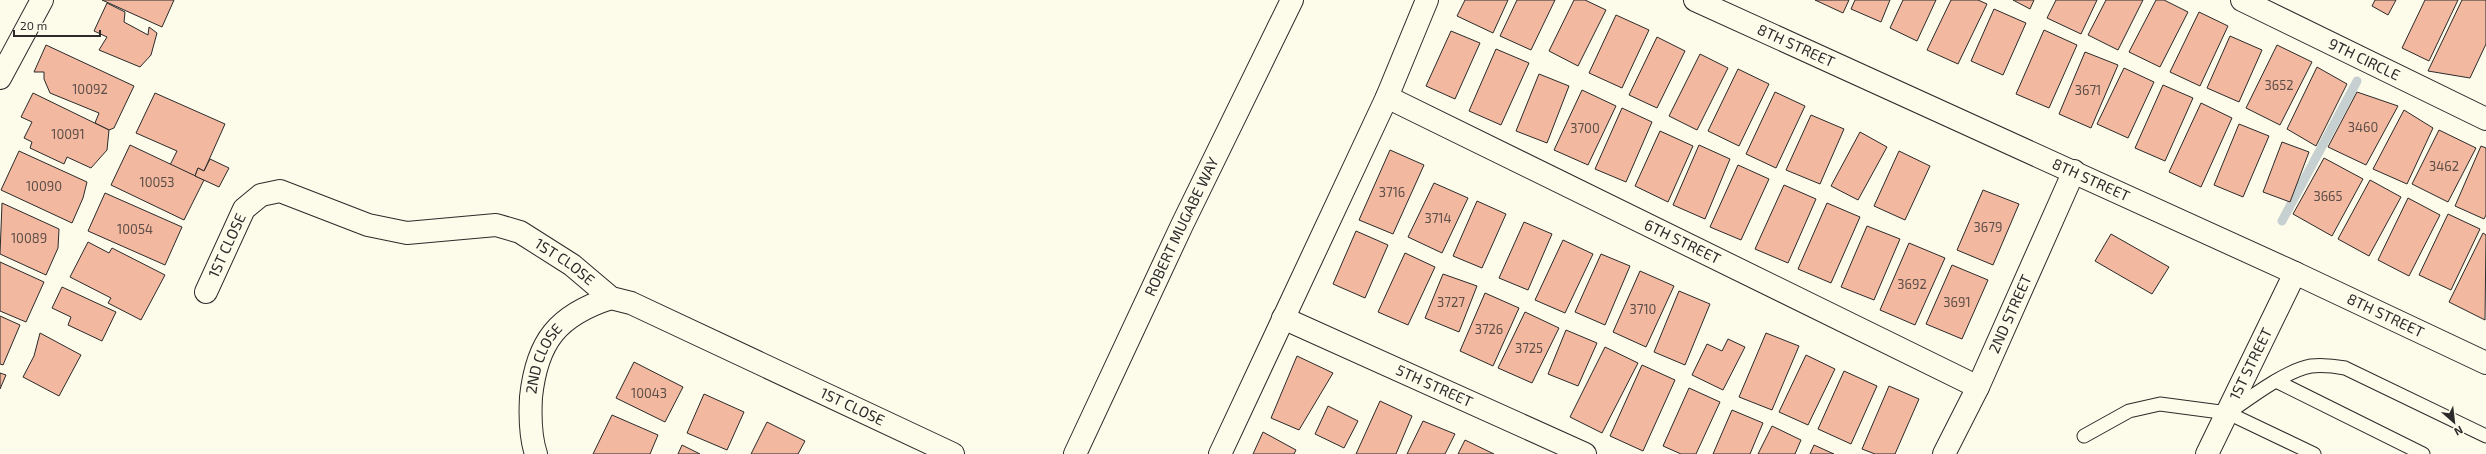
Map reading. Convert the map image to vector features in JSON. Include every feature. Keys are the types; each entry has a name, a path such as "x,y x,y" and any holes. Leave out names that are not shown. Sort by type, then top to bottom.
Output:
{"street":[{"path":"0,78 42,0"},
{"name":"ROBERT MUGABE WAY","path":"1075,454 1182,225 1292,0"},
{"path":"1220,454 1387,97 1427,0"},
{"name":"8TH STREET","path":"1695,0 2074,171 2486,363"},
{"name":"9TH CIRCLE","path":"2242,0 2486,119"},
{"name":"6TH STREET","path":"1387,97 1978,387"},
{"name":"2ND STREET","path":"1944,454 1978,387 2074,171"},
{"name":"1ST CLOSE","path":"206,292 244,209 261,195 280,191 368,225 407,233 496,225 520,232 572,265 611,298 638,306 953,454"},
{"name":"1ST STREET","path":"2207,454 2295,273"},
{"name":"2ND CLOSE","path":"536,454 530,414 532,385 539,357 556,329 570,317 586,306 611,298"},
{"name":"5TH STREET","path":"1283,318 1585,454"}],"lane":[{"path":"2228,413 2276,381 2310,366 2345,368 2486,436"},
{"path":"2276,381 2423,454"},
{"path":"2084,436 2129,411 2160,404 2228,413 2314,454"}],"building":[{"path":"102,0 174,0 162,27"},
{"path":"1465,0 1508,0 1493,33 1457,16"},
{"path":"1517,0 1555,0 1531,50 1500,36"},
{"path":"1574,0 1585,0 1606,10 1578,66 1549,51"},
{"path":"1815,0 1849,0 1843,13"},
{"path":"1855,0 1890,0 1881,22 1851,9"},
{"path":"1903,0 1936,0 1917,41 1890,28"},
{"path":"1951,0 1978,0 1987,4 1958,64 1927,50"},
{"path":"2013,0 2034,0 2030,9"},
{"path":"2056,0 2097,0 2081,34 2047,18"},
{"path":"2106,0 2143,0 2118,50 2088,35"},
{"path":"2156,0 2164,0 2188,12 2160,67 2129,52"},
{"path":"2375,0 2396,0 2388,15 2372,6"},
{"path":"2425,0 2458,0 2429,61 2402,48"},
{"path":"2462,0 2486,0 2486,44 2470,78 2428,71"},
{"path":"107,3 125,12 124,22 148,35 149,27 157,33 151,55 140,67 99,50 107,37 94,31"},
{"path":"1994,9 2026,23 2003,75 1971,61"},
{"path":"2199,12 2228,26 2200,86 2170,72"},
{"path":"1616,15 1649,30 1622,88 1589,73"},
{"path":"2044,30 2077,45 2049,108 2016,94"},
{"path":"1451,31 1480,43 1455,99 1426,86"},
{"path":"2230,36 2262,50 2239,102 2207,88"},
{"path":"1657,37 1685,51 1657,108 1629,95"},
{"path":"46,45 134,86 114,128 109,130 95,123 99,113 50,93 44,79 44,72 34,72"},
{"path":"2277,45 2312,62 2280,125 2246,108"},
{"path":"1496,49 1529,63 1501,125 1469,111"},
{"path":"2085,52 2118,65 2091,128 2059,114"},
{"path":"1700,54 1728,68 1697,130 1669,116"},
{"path":"2317,67 2347,84 2316,146 2287,129"},
{"path":"2124,68 2154,82 2128,138 2097,124"},
{"path":"1738,69 1769,84 1739,146 1708,131"},
{"path":"1539,74 1569,86 1547,143 1516,131"},
{"path":"2163,85 2193,98 2165,161 2135,148"},
{"path":"1582,90 1616,106 1588,165 1554,150"},
{"path":"1775,92 1805,106 1776,168 1746,154"},
{"path":"2357,92 2398,106 2366,165 2328,147"},
{"path":"33,93 109,130 107,150 91,168 67,157 64,164 30,148 32,142 24,138 32,122 21,117"},
{"path":"155,93 225,124 204,171 198,168 195,176 170,165 177,151 136,133"},
{"path":"2201,103 2232,118 2201,187 2169,172"},
{"path":"1622,108 1652,122 1626,182 1595,169"},
{"path":"2404,110 2433,128 2407,184 2373,169"},
{"path":"1811,115 1844,129 1820,184 1786,170"},
{"path":"2239,124 2269,136 2243,197 2214,185"},
{"path":"2439,130 2476,148 2448,202 2412,184"},
{"path":"1660,131 1693,146 1668,202 1635,186"},
{"path":"1860,132 1887,147 1858,200 1831,186"},
{"path":"2282,142 2309,152 2290,202 2263,192"},
{"path":"130,145 204,180 184,220 111,185"},
{"path":"1699,145 1730,159 1705,219 1673,205"},
{"path":"2481,146 2486,148 2486,215 2484,219 2455,206"},
{"path":"1390,150 1424,165 1393,234 1359,220"},
{"path":"19,151 87,182 83,198 72,223 1,190"},
{"path":"1899,151 1930,166 1905,220 1874,206"},
{"path":"2324,158 2363,179 2332,236 2293,214"},
{"path":"210,159 229,168 219,187 195,176 198,168 204,171"},
{"path":"1738,165 1769,179 1741,240 1710,227"},
{"path":"2370,180 2401,197 2369,256 2338,239"},
{"path":"1434,183 1468,198 1442,253 1408,237"},
{"path":"1784,185 1816,199 1788,263 1755,249"},
{"path":"1983,190 2019,204 1993,265 1957,250"},
{"path":"105,193 182,227 165,265 88,231"},
{"path":"2408,198 2440,215 2409,276 2378,260"},
{"path":"1477,201 1506,214 1482,268 1453,256"},
{"path":"2,203 59,229 58,248 46,275 0,254"},
{"path":"1827,203 1860,217 1831,283 1798,269"},
{"path":"2448,214 2480,229 2451,290 2419,275"},
{"path":"1524,222 1552,234 1528,290 1499,278"},
{"path":"1867,226 1900,239 1874,300 1841,287"},
{"path":"1356,231 1388,245 1365,298 1333,284"},
{"path":"2483,233 2486,235 2485,320 2449,302"},
{"path":"2111,234 2169,267 2152,294 2095,261"},
{"path":"1563,240 1593,254 1565,313 1535,300"},
{"path":"88,242 109,253 112,248 165,275 141,320 108,303 111,298 70,277"},
{"path":"1909,243 1945,258 1915,325 1880,310"},
{"path":"1405,253 1435,267 1408,325 1378,312"},
{"path":"1601,254 1630,266 1605,325 1575,312"},
{"path":"0,262 44,282 26,322 0,311"},
{"path":"1952,265 1988,280 1962,339 1926,324"},
{"path":"1640,271 1674,286 1646,347 1613,332"},
{"path":"1443,274 1477,286 1459,332 1425,318"},
{"path":"62,287 116,312 102,341 68,325 71,317 52,308"},
{"path":"1679,291 1710,304 1685,365 1654,352"},
{"path":"1485,293 1519,308 1493,366 1460,351"},
{"path":"1525,312 1559,328 1532,383 1498,368"},
{"path":"0,316 20,325 3,365 0,364"},
{"path":"1566,330 1597,343 1578,386 1548,374"},
{"path":"40,333 81,355 59,396 23,377 34,356"},
{"path":"1766,333 1799,346 1772,410 1739,397"},
{"path":"1728,339 1745,347 1723,390 1692,375 1707,344 1722,351"},
{"path":"1605,347 1638,363 1602,433 1570,417"},
{"path":"1806,355 1835,369 1808,425 1779,412"},
{"path":"1297,356 1333,373 1299,430 1271,418"},
{"path":"634,362 683,387 665,422 616,398"},
{"path":"1642,365 1675,380 1643,451 1610,436"},
{"path":"1844,371 1877,386 1851,444 1818,429"},
{"path":"0,373 6,375 0,389"},
{"path":"1889,386 1919,399 1895,454 1875,454 1862,449"},
{"path":"1689,388 1720,402 1696,454 1681,454 1663,446"},
{"path":"704,394 744,412 727,450 687,433"},
{"path":"1380,401 1412,416 1396,454 1356,454"},
{"path":"1328,406 1358,421 1344,448 1315,434"},
{"path":"1732,410 1763,423 1750,454 1713,454"},
{"path":"612,415 658,435 650,454 593,454"},
{"path":"1423,421 1455,434 1445,454 1407,454"},
{"path":"767,422 805,441 798,454 751,454"},
{"path":"1772,426 1801,440 1795,454 1758,454"},
{"path":"1263,432 1296,450 1294,454 1253,454"},
{"path":"1465,440 1494,454 1458,454"},
{"path":"682,445 700,454 678,454"},
{"path":"1814,445 1834,454 1810,454"}],"waterway":[{"path":"2282,221 2357,81"}]}
